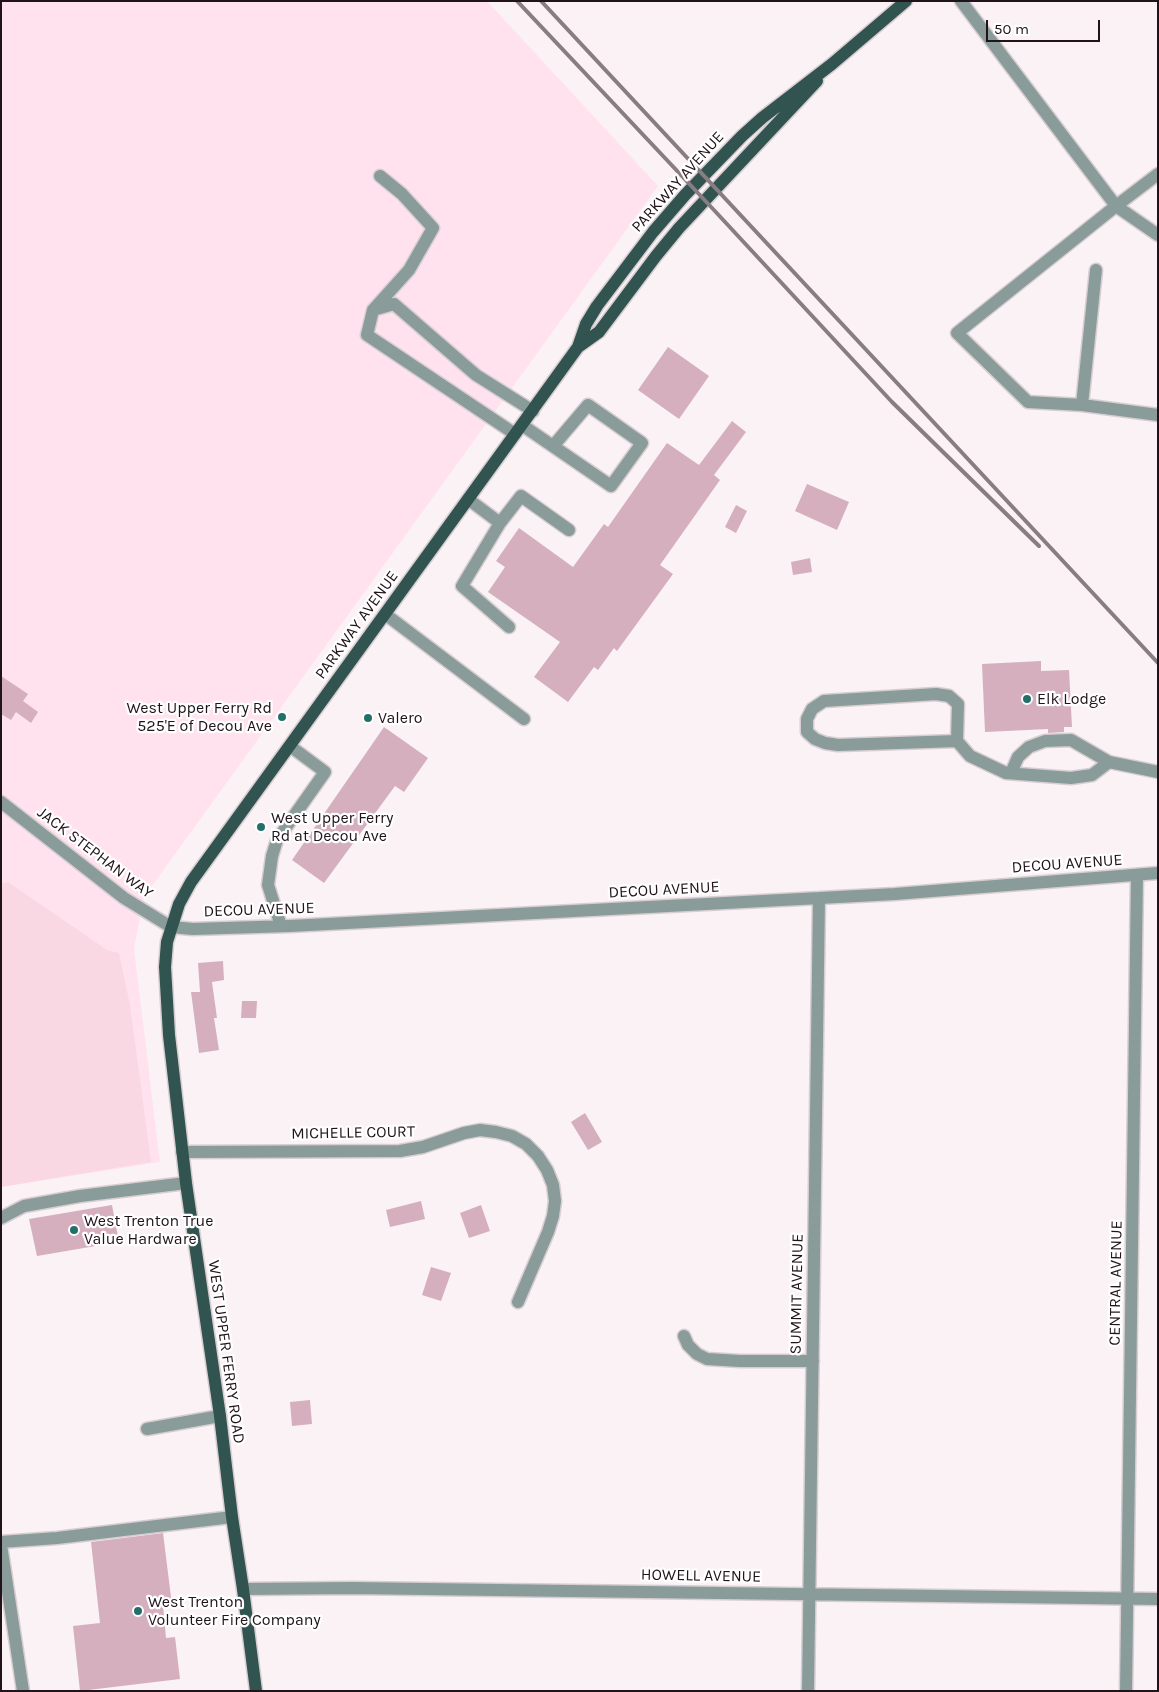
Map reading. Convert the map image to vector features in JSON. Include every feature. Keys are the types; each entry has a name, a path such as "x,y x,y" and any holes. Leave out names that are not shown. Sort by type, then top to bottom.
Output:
{"main road":[{"name":"PARKWAY AVENUE","path":"171,927 179,904 192,882 578,347 586,324 597,306 653,232 685,195 742,136 762,118 832,64 906,1"},
{"name":"PARKWAY AVENUE","path":"578,347 599,332 608,322 630,290 674,235 801,100 832,64"},
{"name":"WEST UPPER FERRY ROAD","path":"171,927 165,967 169,1034 182,1152 220,1416 256,1691"}],"street":[{"path":"961,1 1116,206 1158,235"},
{"path":"1158,174 957,333 1028,402 1082,405 1158,415"},
{"path":"380,176 402,194 434,228 409,270 373,310 367,335 519,429 554,445 611,486 642,443 588,405 554,445"},
{"path":"1082,405 1096,270"},
{"path":"373,310 394,304 476,374 533,410"},
{"path":"509,627 462,586 500,523 521,496 569,530"},
{"path":"468,499 500,523"},
{"path":"385,614 524,719"},
{"path":"957,741 838,745 815,739 807,732 807,719 812,709 824,701 936,694 949,696 958,704 957,741 970,756 1006,772 1071,778 1092,775 1109,762"},
{"path":"1011,773 1018,757 1029,747 1045,741 1071,740 1109,762 1158,772"},
{"path":"281,926 268,885 272,856 277,840 325,772 290,746"},
{"name":"JACK STEPHAN WAY","path":"1,802 124,898 171,927"},
{"name":"DECOU AVENUE","path":"171,927 193,929 281,926 896,894 1158,873"},
{"name":"CENTRAL AVENUE","path":"1126,1691 1137,875"},
{"name":"SUMMIT AVENUE","path":"808,1691 819,898"},
{"name":"MICHELLE COURT","path":"182,1152 400,1150 423,1147 464,1133 480,1130 512,1136 526,1144 538,1156 547,1170 553,1185 555,1201 548,1232 518,1302"},
{"path":"1,1218 24,1206 97,1194 186,1183"},
{"path":"684,1336 688,1345 697,1354 707,1359 813,1361"},
{"path":"147,1429 220,1416"},
{"path":"23,1691 1,1543 232,1517"},
{"name":"HOWELL AVENUE","path":"243,1589 352,1588 1158,1599"}],"shaded area":[{"path":"1,1 487,1 658,186 144,897 134,949 160,1162 1,1187"},
{"path":"8,882 107,950 119,953 130,1005 151,1162 1,1187 1,884"}],"building":[{"path":"668,347 709,376 679,419 638,390"},
{"path":"732,421 746,432 714,475 720,480 660,565 673,574 617,651 614,648 598,670 594,667 568,702 534,677 560,642 488,592 505,567 496,561 519,528 573,567 604,524 608,527 667,443 699,465"},
{"path":"807,484 849,502 837,530 795,511"},
{"path":"736,505 747,511 736,533 725,527"},
{"path":"810,558 812,572 793,575 791,562"},
{"name":"Elk Lodge","path":"1041,661 1041,671 1069,670 1072,727 1064,727 1064,732 1048,733 1048,729 985,732 982,664"},
{"path":"1,676 28,694 23,701 38,712 31,723 16,712 11,720 1,714"},
{"path":"384,727 428,758 404,792 395,786 324,883 292,860"},
{"path":"223,961 224,980 212,982 217,1018 214,1018 219,1050 199,1053 191,992 200,992 198,963"},
{"path":"242,1001 257,1001 256,1018 241,1018"},
{"path":"585,1113 602,1142 588,1150 571,1122"},
{"path":"421,1201 425,1219 390,1227 386,1210"},
{"name":"West Trenton True Value Hardware","path":"112,1205 119,1242 37,1256 29,1219"},
{"path":"481,1205 490,1231 469,1238 460,1213"},
{"path":"431,1267 451,1273 441,1301 422,1295"},
{"path":"310,1400 312,1424 292,1426 290,1402"},
{"name":"West Trenton Volunteer Fire Company","path":"163,1533 172,1605 163,1606 166,1638 175,1637 180,1679 80,1691 73,1626 100,1623 91,1542"}],"railway":[{"path":"517,1 892,402 1039,546"},
{"path":"541,1 1158,663"}],"place":[{"name":"Elk Lodge","path":"1027,699"},
{"name":"West Upper Ferry Rd 525'E of Decou Ave","path":"282,717"},
{"name":"Valero","path":"368,718"},
{"name":"West Upper Ferry Rd at Decou Ave","path":"261,827"},
{"name":"West Trenton True Value Hardware","path":"74,1230"},
{"name":"West Trenton Volunteer Fire Company","path":"138,1611"}]}
